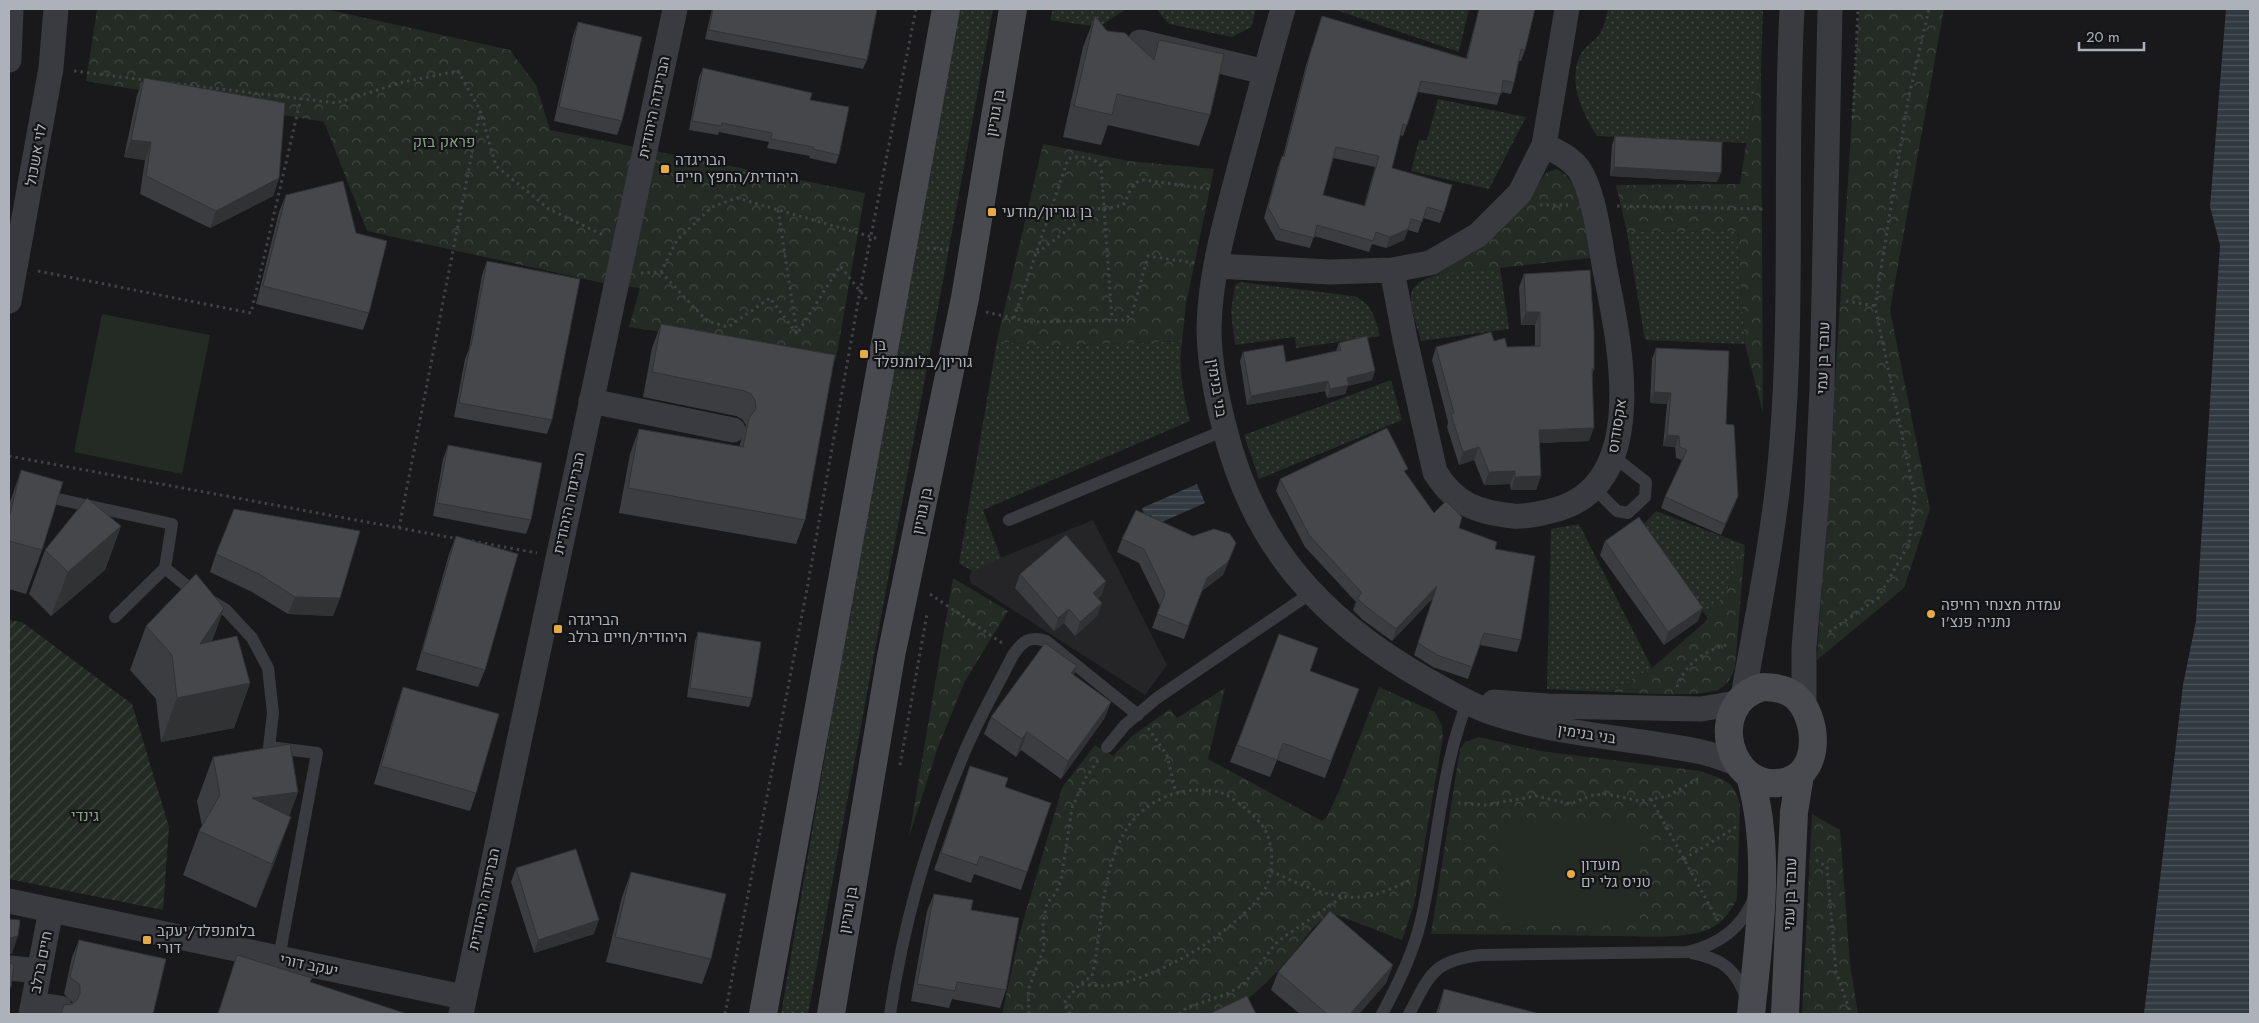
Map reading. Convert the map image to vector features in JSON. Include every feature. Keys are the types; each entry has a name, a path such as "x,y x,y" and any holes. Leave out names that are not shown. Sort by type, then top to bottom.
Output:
{"main road":[{"path":"763,1014 946,9"},
{"name":"בן גוריון","path":"831,1014 891,656 965,298 1013,9"},
{"path":"1775,687 1796,697 1804,706 1814,735 1810,757 1800,775 1790,780 1770,783 1739,767 1730,737 1729,725 1731,715 1740,700 1752,690 1775,687"},
{"name":"עובד בן עמי","path":"1739,767 1759,813 1761,883 1758,951 1751,1014"},
{"name":"עובד בן עמי","path":"1785,1014 1794,812 1800,775"}],"street":[{"path":"9,60 11,9"},
{"name":"לוי אשכול","path":"9,301 51,68 56,9"},
{"name":"הבריגדה היהודית","path":"462,1006 675,9"},
{"name":"בני בנימין","path":"1283,9 1233,193 1216,266 1209,329 1213,370 1224,430 1240,482 1261,527 1281,558 1311,593 1341,621 1375,649 1439,686 1491,712 1520,721 1554,729 1703,751 1739,767"},
{"path":"1216,266 1330,272 1392,270 1430,263 1478,236 1520,194 1544,145 1567,9"},
{"path":"1740,700 1753,640 1774,515 1781,454 1787,326 1789,64 1792,9"},
{"name":"עובד בן עמי","path":"1804,706 1804,648 1816,493 1824,298 1824,217 1830,9"},
{"path":"1140,42 1266,72"},
{"name":"אקסודוס","path":"1392,270 1405,339 1435,472 1446,489 1466,505 1485,512 1515,516 1538,515 1569,505 1594,488 1614,457 1623,400 1620,358 1613,308 1593,206 1578,168 1562,154 1544,145"},
{"path":"591,401 733,430"},
{"name":"בני בנימין","path":"1468,699 1528,705 1670,709 1701,709 1740,700"},
{"name":"יעקב דורי","path":"9,901 278,958 462,1006"},
{"name":"חיים ברלב","path":"32,1009 51,910"},
{"path":"10,968 39,971"},
{"path":"32,1009 60,1008"}],"lane":[{"path":"1009,520 1224,430"},
{"path":"1594,488 1617,511 1628,512 1645,497 1646,482 1614,457"},
{"path":"44,496 172,524 165,568 115,617"},
{"path":"165,568 188,587 226,610 252,638 268,668 273,713 269,747 317,753 278,958"},
{"path":"1107,747 1125,725 1188,676 1311,593"},
{"path":"890,1014 905,932 922,868 941,808 962,756 1020,644 1028,639 1037,638 1046,641 1138,714"},
{"path":"1382,1014 1407,967 1421,920 1456,735 1468,699"},
{"path":"1687,952 1703,948 1726,936 1743,920 1761,883"},
{"path":"1409,1014 1429,977 1441,966 1457,958 1480,955 1687,952 1710,956 1722,962 1741,984 1751,1014"}],"path":[{"path":"725,1014 807,589 870,236 916,9"},
{"path":"1821,637 1878,598 1909,544 1915,497 1875,306 1908,100 1929,9"},
{"path":"51,68 148,80"},
{"path":"167,82 336,103 404,82 458,71 480,110 496,166 550,209 624,245"},
{"path":"16,266 251,313 300,98"},
{"path":"399,528 480,110"},
{"path":"1014,318 1068,159 1074,156 1097,161 1100,166 1112,320"},
{"path":"1036,253 1074,225 1078,208 1104,209 1123,205 1131,188 1137,181 1143,180 1233,193"},
{"path":"661,272 677,240 712,206 737,198 903,246"},
{"path":"1509,204 1788,209"},
{"path":"778,210 797,334"},
{"path":"978,310 1030,322 1123,320 1132,314 1148,256 1216,266"},
{"path":"797,334 840,266 889,327"},
{"path":"618,274 661,272 708,321 728,327 770,298 797,334"},
{"path":"1824,298 1875,306"},
{"path":"9,456 558,556"},
{"path":"930,594 1015,652"},
{"path":"1670,709 1679,682 1698,657 1712,649 1728,644 1753,640"},
{"path":"1138,714 1167,755 1176,793"},
{"path":"1029,1014 1028,990 1044,948 1043,923 1048,903 1056,893 1061,880 1072,808 1085,779 1107,747"},
{"path":"1443,801 1485,805 1528,796 1542,796 1570,804 1593,795 1606,794 1627,800 1651,799 1668,796 1739,767"},
{"path":"1070,1014 1064,1003 1080,984 1092,976 1111,863 1127,828 1147,808 1169,794 1195,790 1220,792 1238,803 1265,830 1270,852 1271,871 1265,889 1249,908 1221,933 1188,956 1147,975 1111,986 1080,984"},
{"path":"1651,799 1726,936"},
{"path":"1684,859 1759,813"},
{"path":"1812,856 1827,867 1836,972 1851,1014"},
{"path":"1271,871 1311,889 1344,896 1369,896 1430,872"},
{"path":"1179,1014 1186,1008 1227,994 1244,984 1278,941 1344,896"}],"shaded area":[{"path":"2226,9 2250,9 2250,1014 2144,1014 2183,685 2196,621 2220,245 2210,207"},
{"path":"1197,484 1205,503 1155,525 1151,515 1145,517 1142,508"},
{"path":"1093,520 1167,665 1145,695 971,583 969,577 972,571 978,567"}],"green space":[{"name":"פראק בזק","path":"97,9 325,9 510,50 536,85 550,130 865,193 836,359 629,327 640,288 603,283 367,231 324,122 86,81"},
{"path":"960,9 993,9 808,1014 781,1014 866,514"},
{"path":"1053,9 1126,9 1099,27 1050,20"},
{"path":"1156,9 1256,9 1251,27 1232,37 1169,24"},
{"path":"1333,9 1469,9 1459,52"},
{"path":"1608,9 1763,9 1761,69 1750,119 1747,143 1597,136 1581,106 1575,73 1577,62 1582,52 1601,32"},
{"path":"1859,9 1944,9 1890,310 1930,509 1904,588 1817,660"},
{"path":"1761,69 1763,413 1745,344 1737,231 1627,232 1616,185 1740,184 1750,119"},
{"path":"1438,99 1526,117 1489,189 1411,171 1419,140 1427,140"},
{"path":"1043,144 1129,161 1214,169 1186,304 1182,341 1043,346 997,341"},
{"path":"1556,169 1565,174 1577,194 1585,221 1591,258 1431,275 1474,252 1493,235 1536,188 1546,173"},
{"path":"1737,231 1745,344 1645,340 1627,232"},
{"path":"1500,268 1509,329 1421,341 1411,305 1411,295 1415,286 1424,280 1450,272"},
{"path":"1240,282 1353,296 1365,302 1369,307 1380,336 1296,348 1295,337 1235,345 1231,312 1235,285"},
{"path":"102,314 210,335 182,474 74,452"},
{"path":"997,341 1043,346 1182,341 1182,381 1190,421 983,510 1001,558 972,571 959,563"},
{"path":"1391,380 1402,420 1259,479 1244,435"},
{"path":"1656,511 1745,545 1727,590 1708,618 1640,528"},
{"path":"1579,524 1652,668 1610,692 1547,689 1551,529"},
{"path":"1745,545 1735,668 1727,683 1711,692 1698,693 1610,692 1652,668 1704,623 1727,590"},
{"path":"953,578 1008,611 965,681 938,747 909,837"},
{"name":"גינדי","path":"9,620 22,622 132,704 169,827 163,910 9,879"},
{"path":"1379,687 1435,712 1442,726 1443,737 1414,905 1402,940 1332,913 1316,925 1262,987 1244,1002 1223,1014 1002,1014 1020,932 1062,788 1095,745 1113,756 1131,737 1170,709 1177,718 1225,688 1208,759 1322,821 1327,817 1339,791"},
{"path":"1479,737 1540,751 1700,771 1715,776 1731,785 1735,790 1740,805 1737,899 1729,913 1718,924 1709,929 1687,935 1673,936 1431,934 1460,749 1465,742"},
{"path":"1812,814 1840,830 1850,964 1858,1014 1802,1014"},
{"name":"מועדון טניס גלי ים","path":"1640,823 1640,925 1502,926 1501,824"}],"building":[{"path":"713,9 877,9 867,60 709,30"},
{"path":"1479,9 1535,9 1525,50 1521,49 1514,83 1503,80 1501,94 1421,81 1407,125 1403,124 1392,168 1452,185 1444,212 1427,207 1422,222 1411,219 1408,229 1390,237 1376,232 1373,241 1317,225 1314,238 1280,229 1268,207 1282,156 1284,157 1310,54 1322,16 1467,59","holes":["1336,147 1379,156 1365,206 1323,195"]},
{"path":"1095,16 1107,31 1125,33 1154,60 1159,40 1224,54 1210,115 1117,94 1112,115 1074,106"},
{"path":"578,22 642,37 622,121 559,107"},
{"path":"703,68 812,93 810,100 849,107 839,155 813,149 813,147 771,139 772,133 722,123 721,126 692,121"},
{"path":"144,78 285,103 279,178 216,211 146,176 151,142 131,140"},
{"path":"1615,136 1722,142 1721,173 1614,167"},
{"path":"343,181 356,233 387,241 369,313 263,286 286,195"},
{"path":"487,261 580,279 552,420 459,403"},
{"path":"1590,270 1594,331 1594,369 1592,369 1594,428 1539,430 1541,476 1515,477 1515,471 1489,472 1479,447 1463,452 1451,414 1454,413 1436,347 1491,332 1494,341 1505,338 1507,347 1540,346 1540,312 1526,312 1524,274"},
{"path":"661,324 835,355 805,520 628,488 639,429 743,447 749,418 756,409 755,400 751,394 745,391 652,372"},
{"path":"1367,336 1375,371 1347,378 1349,385 1330,389 1328,381 1251,396 1243,352 1283,345 1286,362 1341,350 1339,343"},
{"path":"1656,348 1729,351 1726,424 1734,425 1738,496 1725,524 1665,497 1687,450 1680,447 1679,436 1667,435 1671,393 1654,392"},
{"path":"1387,428 1408,469 1404,471 1434,513 1446,501 1462,517 1459,528 1497,542 1495,549 1535,556 1521,640 1484,633 1472,667 1437,655 1418,643 1437,586 1396,629 1357,598 1362,593 1309,535 1280,479"},
{"path":"448,445 542,463 531,520 437,503"},
{"path":"21,470 63,482 42,550 9,541 9,518"},
{"path":"87,498 121,526 68,572 45,550"},
{"path":"234,509 360,531 340,598 295,597 259,574 216,554"},
{"path":"1136,510 1193,536 1214,529 1230,534 1236,543 1228,562 1207,578 1188,626 1157,614 1165,593 1144,549 1122,539"},
{"path":"1639,517 1703,608 1668,632 1605,541"},
{"path":"1066,535 1106,581 1093,593 1102,603 1080,622 1069,609 1058,618 1020,574"},
{"path":"456,536 518,554 485,670 422,652"},
{"path":"196,574 224,608 200,644 237,636 250,683 177,698 172,655 146,626"},
{"path":"698,632 761,642 752,698 690,688"},
{"path":"1279,634 1318,648 1310,671 1359,689 1331,761 1283,743 1277,760 1237,745"},
{"path":"1045,643 1077,666 1071,673 1111,702 1068,761 1027,732 1022,739 991,717"},
{"path":"403,687 499,714 476,793 381,766"},
{"path":"290,744 298,792 252,798 291,817 272,864 199,831 220,795 213,757"},
{"path":"970,766 1008,778 1005,787 1051,803 1027,872 980,856 977,865 941,853"},
{"path":"576,849 599,920 538,940 516,868"},
{"path":"631,872 726,894 711,959 615,937"},
{"path":"934,894 973,900 971,910 1019,918 1006,990 957,982 955,991 917,984"},
{"path":"1330,911 1393,965 1350,1014 1327,1014 1278,972"},
{"path":"9,919 20,920 18,936 9,939"},
{"path":"79,940 166,959 153,1014 61,1014 64,1005 72,1004 77,1000 80,993 80,985 70,977"},
{"path":"237,955 312,978 310,982 407,1014 218,1014"},
{"path":"9,962 14,965 11,987 9,986"},
{"path":"1444,989 1540,1014 1438,1014"},
{"path":"1247,996 1256,1014 1209,1014"}],"place":[{"name":"הבריגדה היהודית/החפץ חיים","path":"665,169"},
{"name":"בן גוריון/מודעי","path":"992,212"},
{"name":"בן גוריון/בלומנפלד","path":"864,354"},
{"name":"עמדת מצנחי רחיפה נתניה פנצ'ו","path":"1931,614"},
{"name":"הבריגדה היהודית/חיים ברלב","path":"558,629"},
{"name":"מועדון טניס גלי ים","path":"1571,874"},
{"name":"בלומנפלד/יעקב דורי","path":"147,940"}]}
